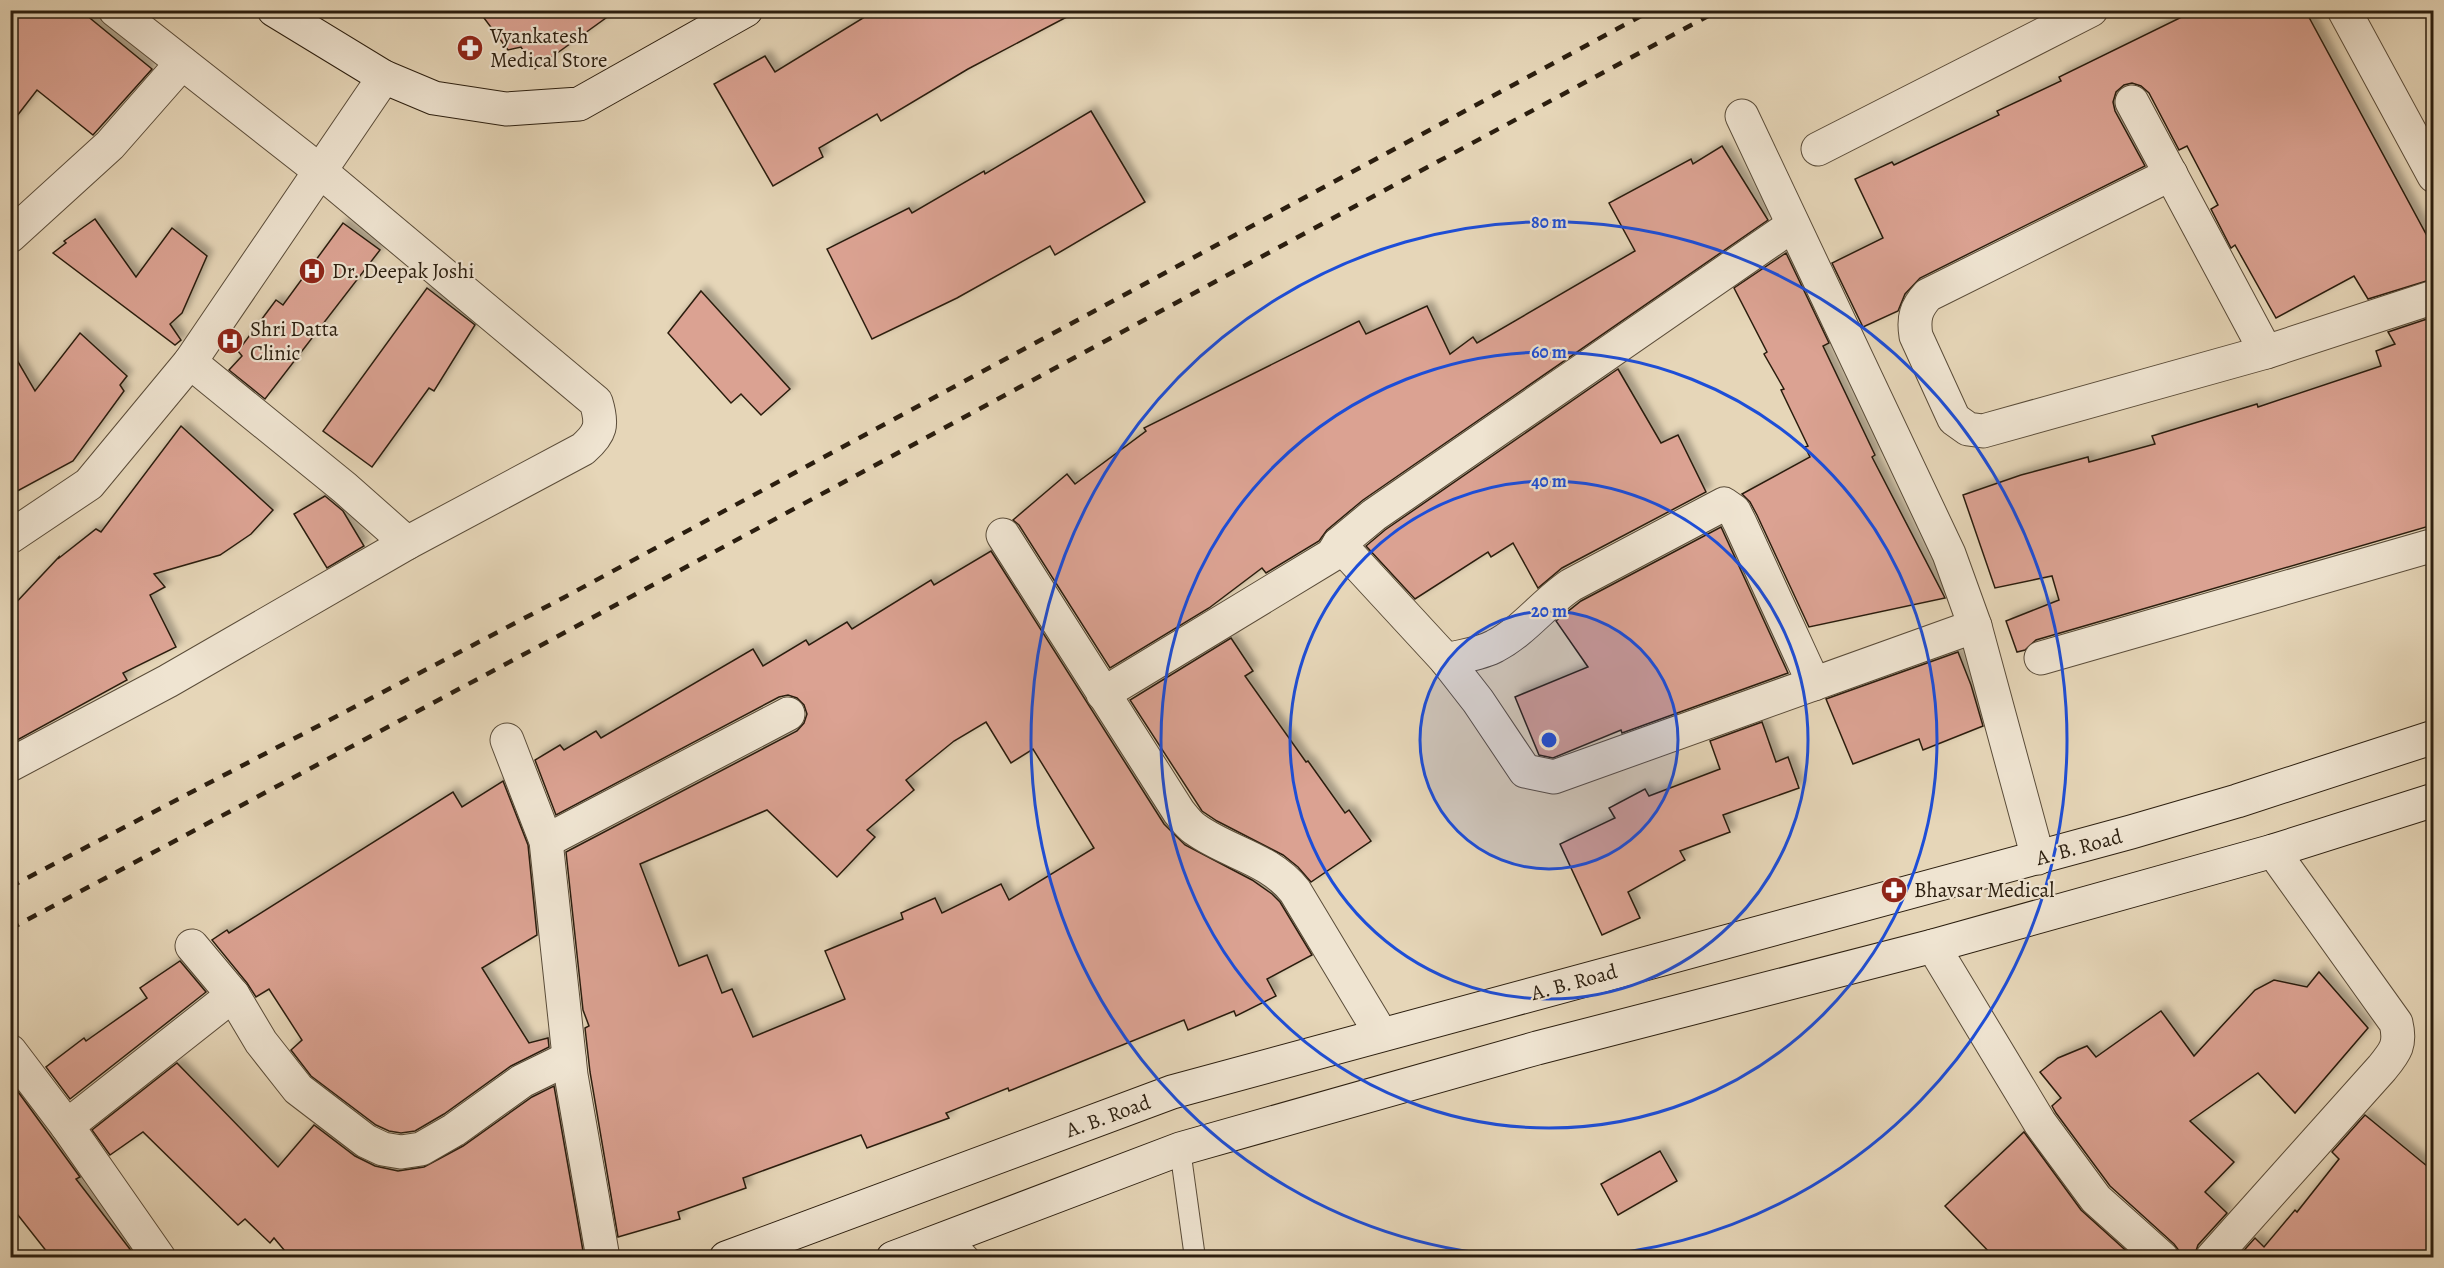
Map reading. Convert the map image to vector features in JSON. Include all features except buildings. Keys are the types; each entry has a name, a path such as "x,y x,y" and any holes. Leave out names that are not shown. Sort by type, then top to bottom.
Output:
{"street":[{"path":"10,765 168,681 408,543 583,450 597,437 601,418 596,402 320,171 115,10"},
{"path":"274,10 384,76 434,98 506,109 579,104 746,10"},
{"path":"1818,149 2091,10"},
{"path":"2344,10 2433,176"},
{"path":"10,236 110,145 182,63"},
{"path":"10,537 89,484 190,362 384,76"},
{"path":"2132,102 2266,352"},
{"path":"1742,116 1949,554 1975,626 2038,858"},
{"path":"2171,174 1928,295 1919,305 1913,321 1916,336 1954,418 1968,429 1983,431 2266,352 2433,297"},
{"path":"1103,694 1332,555 1339,544 1374,515 1793,225"},
{"path":"190,362 345,488 408,543"},
{"path":"1446,660 1494,647 1535,616 1553,597 1571,585 1724,504 1734,511 1814,684"},
{"path":"1004,535 1179,812 1193,828 1210,839 1254,858 1285,878 1381,1034"},
{"path":"1339,544 1446,660 1478,701 1525,771 1554,777 1975,626"},
{"path":"2041,658 2433,545"},
{"path":"546,841 788,714"},
{"name":"A. B. Road","path":"726,1257 1172,1092 2038,858 2237,801 2433,737"},
{"path":"507,740 546,841 569,1058 603,1257"},
{"path":"893,1257 960,1246 1180,1149 1537,1048 1933,946 2273,851 2433,800"},
{"path":"2212,1257 2394,1054 2399,1038 2396,1023 2273,851"},
{"path":"192,946 232,995 261,1042 298,1089 366,1141 383,1149 401,1152 421,1149 454,1130 522,1081 569,1058"},
{"path":"1933,946 2040,1123 2096,1199 2162,1257"},
{"path":"67,1125 232,995"},
{"path":"10,1051 67,1125 159,1257"}],"lane":[{"path":"1180,1149 1195,1257"}],"railway":[{"path":"10,887 563,598 1652,10"},
{"path":"10,929 1719,10"}],"place":[{"name":"Vyankatesh Medical Store","path":"470,48"},
{"name":"Dr. Deepak Joshi","path":"312,271"},
{"name":"Shri Datta Clinic","path":"230,341"},
{"name":"Bhavsar Medical","path":"1894,890"}]}
